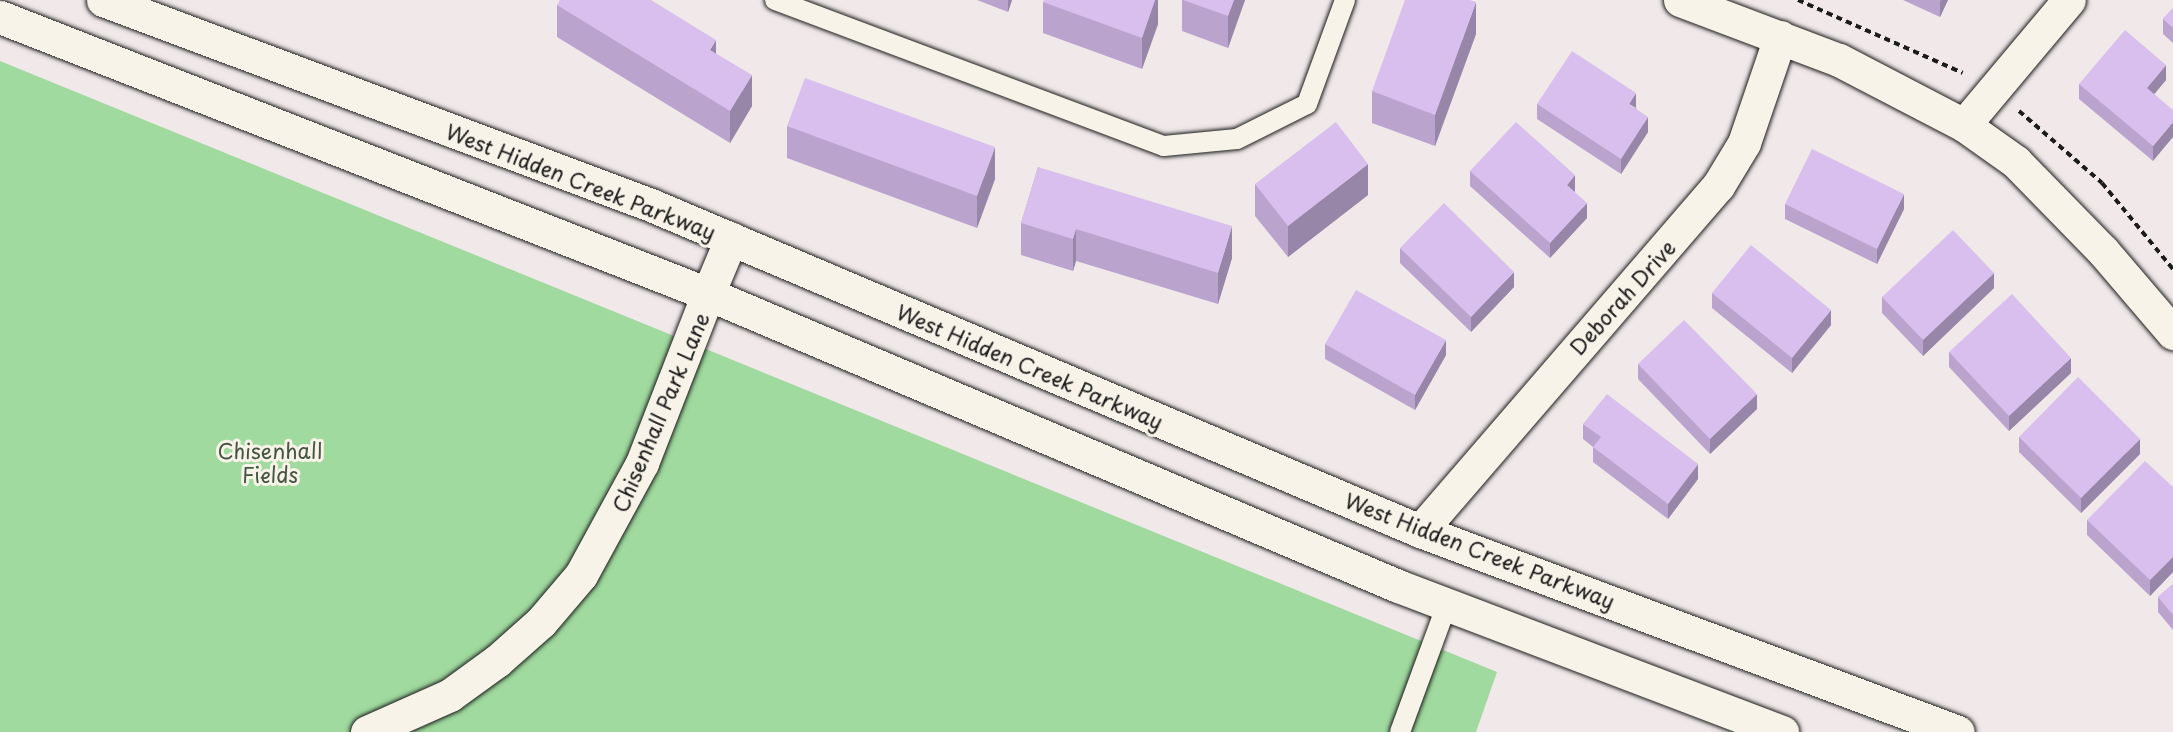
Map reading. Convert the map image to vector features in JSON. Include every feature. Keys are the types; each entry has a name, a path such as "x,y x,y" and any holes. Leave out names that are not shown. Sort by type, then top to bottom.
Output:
{"main road":[{"name":"West Hidden Creek Parkway","path":"103,0 731,239 1420,531 1958,732"},
{"path":"1680,0 1780,38 1896,87 1964,126 2016,162 2173,333"},
{"path":"1964,126 2069,0"},
{"path":"0,17 708,294 1447,604 1782,732"},
{"name":"Deborah Drive","path":"1420,531 1718,186 1744,143 1780,38"},
{"name":"Chisenhall Park Lane","path":"367,732 450,695 497,661 542,622 581,574 642,463 731,239"}],"lane":[{"path":"775,0 1164,146 1237,139 1306,104 1345,0"},
{"path":"1400,732 1447,604"}],"green space":[{"name":"Chisenhall Fields","path":"0,61 1497,672 1476,732 0,732"}],"building":[{"path":"560,0 651,0 716,40 710,50 752,75 730,111 557,5"},
{"path":"1044,0 1155,0 1142,38 1043,2"},
{"path":"1183,0 1234,0 1228,16"},
{"path":"1405,0 1470,0 1476,2 1435,115 1372,91"},
{"path":"2173,8 2173,28 2163,19"},
{"path":"2125,30 2166,65 2147,88 2173,110 2173,122 2153,146 2079,84"},
{"path":"1572,51 1636,93 1629,104 1648,117 1621,159 1537,104"},
{"path":"805,78 995,147 977,196 787,126"},
{"path":"1336,122 1368,164 1288,226 1255,184"},
{"path":"1516,122 1575,175 1567,185 1587,203 1550,243 1470,171"},
{"path":"1812,149 1904,194 1877,249 1785,204"},
{"path":"1038,167 1232,226 1218,273 1076,229 1073,239 1021,223"},
{"path":"1444,203 1514,272 1471,317 1400,248"},
{"path":"1953,230 1994,273 1923,340 1882,297"},
{"path":"1751,245 1831,310 1792,358 1712,293"},
{"path":"1356,290 1446,340 1415,395 1325,344"},
{"path":"2012,294 2071,358 2009,416 1949,352"},
{"path":"1684,320 1757,394 1710,439 1638,364"},
{"path":"2078,377 2140,439 2081,498 2019,437"},
{"path":"1607,394 1698,464 1668,504 1593,447 1601,437 1583,424"},
{"path":"2145,461 2173,487 2173,557 2150,580 2087,520"},
{"path":"2173,584 2173,615 2158,597"}]}
